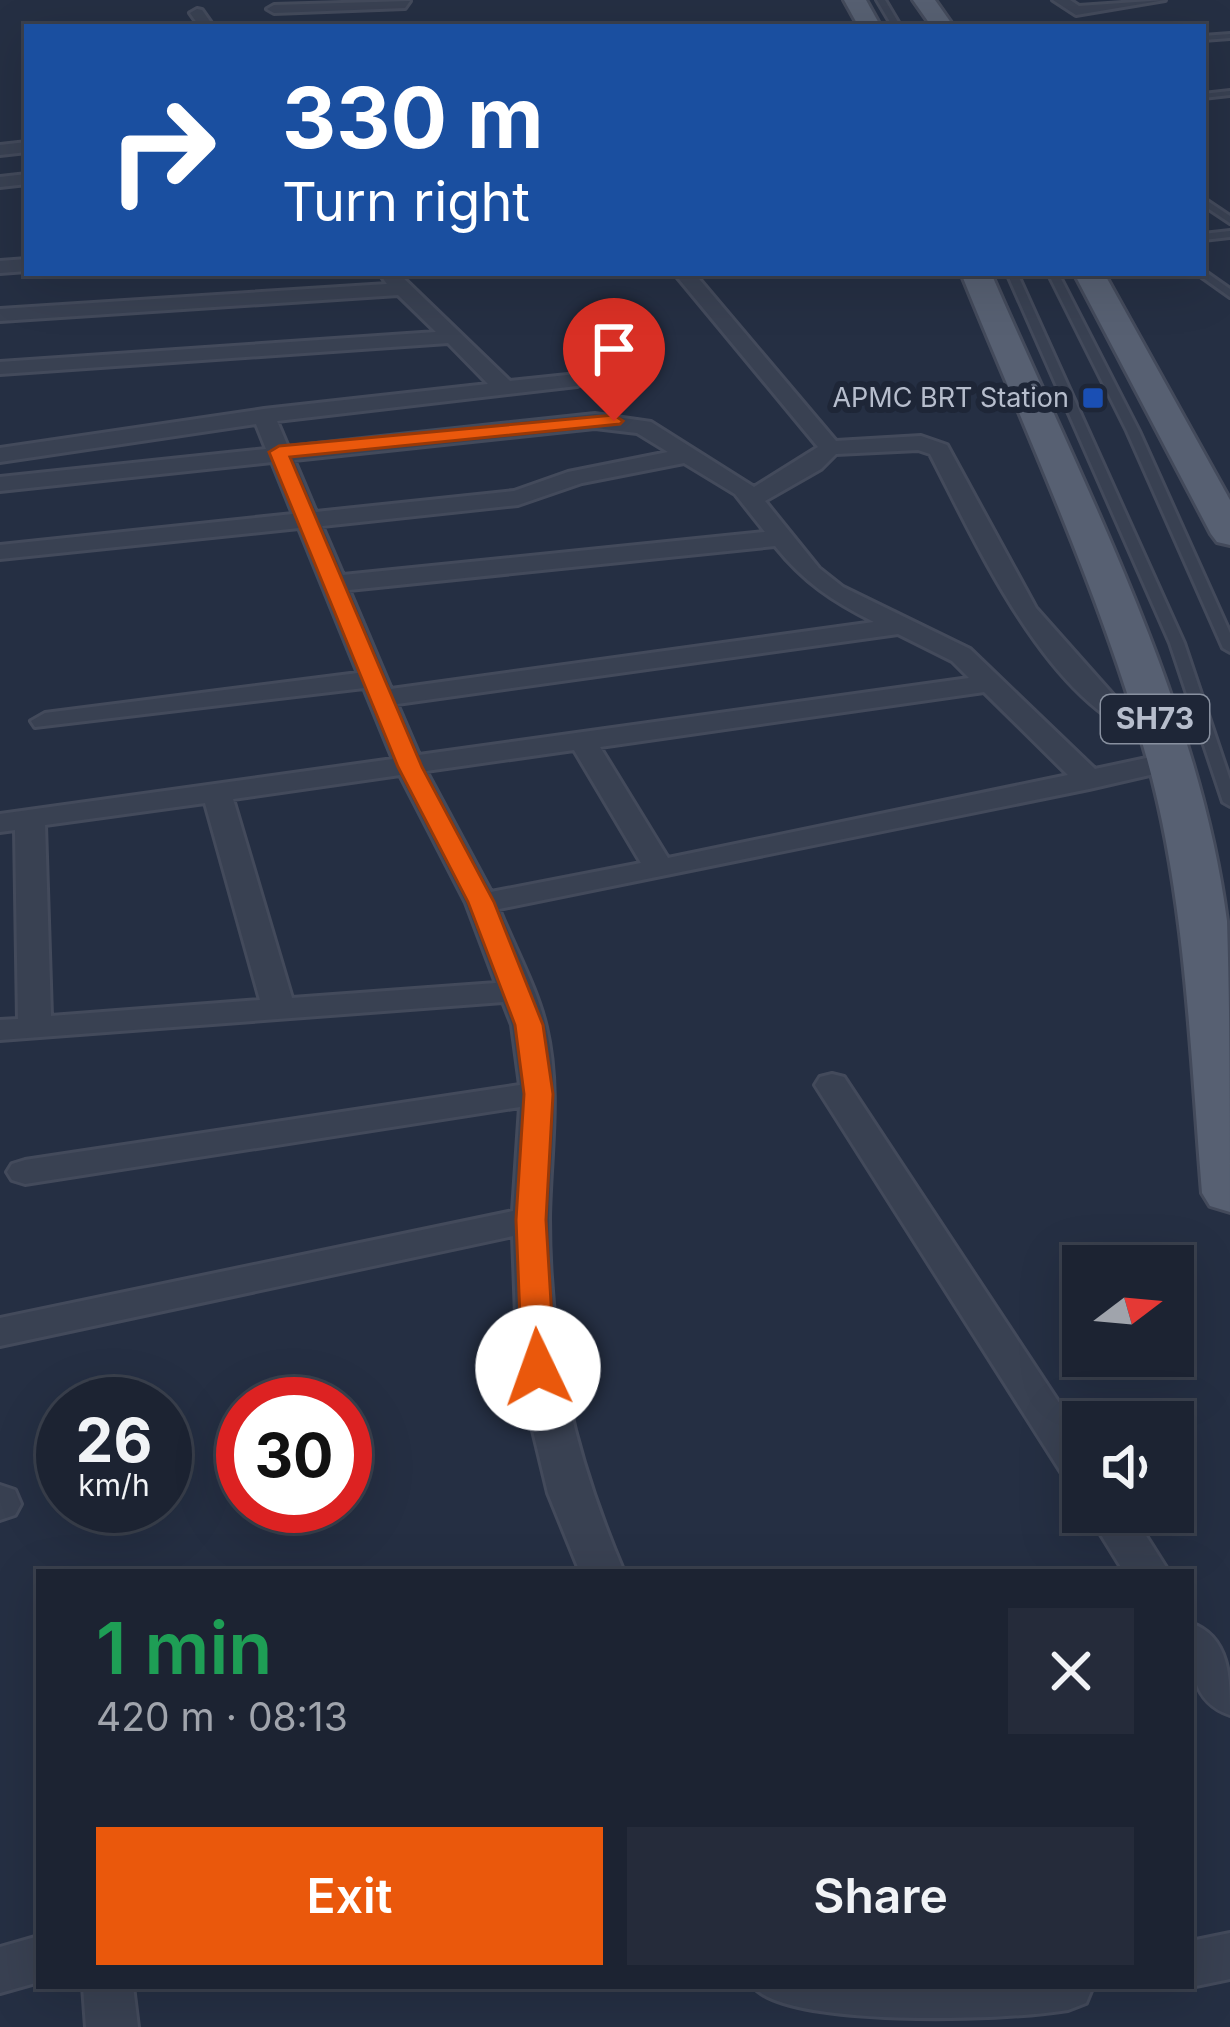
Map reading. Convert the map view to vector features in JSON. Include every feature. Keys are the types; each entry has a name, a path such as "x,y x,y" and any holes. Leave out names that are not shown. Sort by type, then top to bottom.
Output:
{"main road":[{"name":"SH73","path":"977,276 1128,637 1165,748 1202,914 1230,1193"},
{"path":"1091,276 1230,534"}],"street":[{"path":"1060,0 1070,10 1084,11 1157,0"},
{"path":"273,4 405,2"},
{"path":"390,276 506,389"},
{"path":"687,276 830,448"},
{"path":"0,316 403,289"},
{"path":"0,368 452,337"},
{"path":"0,455 264,416 577,380"},
{"path":"264,416 410,767 481,902 529,1025 538,1094 531,1220 538,1368 569,1493 601,1569"},
{"path":"0,484 614,421 643,427 754,497 779,538 810,574 834,592 961,656 1089,780"},
{"path":"754,497 813,464 830,448 921,443 939,450 1025,611 1113,712 1165,748"},
{"path":"0,552 518,498 576,477 688,455"},
{"path":"332,584 779,538"},
{"path":"45,721 378,688 901,626"},
{"path":"35,1029 15,821 991,683"},
{"path":"583,742 659,869"},
{"path":"481,902 1089,780 1165,748"},
{"path":"217,795 279,1011"},
{"path":"0,1030 515,991"},
{"path":"832,1085 1062,1440"},
{"path":"25,1172 538,1094"},
{"path":"0,1332 531,1220"},
{"path":"1122,1533 1145,1569"},
{"path":"1194,1645 1230,1696"},
{"path":"1194,1963 1230,1956"},
{"path":"0,1970 36,1960"},
{"path":"108,1989 112,2027"},
{"path":"780,1989 821,2016 868,2022 1051,1989"}],"lane":[{"path":"1013,276 1177,643 1230,802"},
{"path":"1055,276 1133,431 1230,648"}],"place":[{"name":"APMC BRT Station","path":"1093,398"}],"route":[{"path":"538,1368 531,1220 538,1094 529,1025 481,902 410,767 279,452 614,421"}]}
